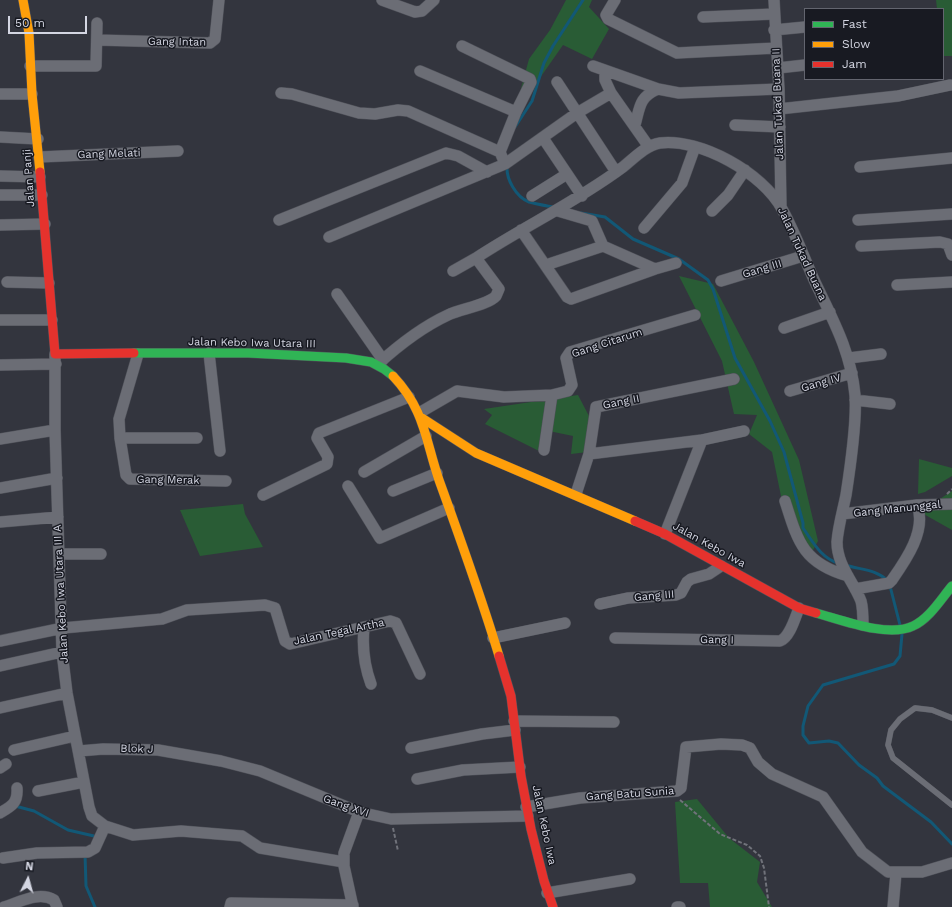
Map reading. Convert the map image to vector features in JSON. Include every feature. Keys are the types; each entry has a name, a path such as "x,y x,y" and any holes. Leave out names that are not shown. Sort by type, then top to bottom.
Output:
{"street":[{"name":"Jalan Panji","path":"22,0 27,19 32,94 38,139 56,359"},
{"name":"Gang Intan","path":"98,40 210,43 215,39 219,0"},
{"path":"382,0 415,12 422,10 434,0"},
{"path":"615,0 606,15 608,19 677,53 776,48"},
{"name":"Jalan Tukad Buana II","path":"774,0 774,30 779,89 781,207"},
{"path":"703,17 774,14"},
{"path":"30,66 96,66 98,40 97,23"},
{"path":"774,30 804,27"},
{"path":"462,46 530,79 531,82 516,112 500,152"},
{"path":"778,68 804,65"},
{"path":"593,66 658,89 689,94 779,89"},
{"path":"420,71 516,112"},
{"path":"605,71 605,80 613,96 635,125 649,147"},
{"path":"557,82 616,172"},
{"path":"779,109 898,96 950,85"},
{"path":"635,125 644,98 648,93 658,89"},
{"path":"281,93 292,94 359,113 375,114 398,110 408,111 500,152 507,162"},
{"path":"0,94 32,94"},
{"path":"329,237 487,172 507,162 577,113 613,96"},
{"path":"736,125 780,127"},
{"path":"0,137 38,139"},
{"path":"543,138 582,196"},
{"name":"Jalan Tukad Buana","path":"453,272 521,230 560,210 616,172 649,147 656,144 670,143 695,147 721,156 744,170 781,207 830,312 849,358 855,400 846,493 837,543 840,565 855,589 862,606 863,625"},
{"path":"644,228 682,183 695,147"},
{"name":"Gang Melati","path":"39,157 178,151"},
{"path":"279,220 446,153 458,156 487,172"},
{"path":"860,168 952,158"},
{"path":"712,211 728,195 744,170"},
{"path":"532,196 567,174"},
{"path":"0,176 40,177"},
{"path":"0,195 42,195"},
{"path":"560,210 592,221 603,246"},
{"path":"858,220 952,214"},
{"path":"0,225 45,224"},
{"path":"521,230 567,296 571,299 676,263"},
{"path":"861,246 940,242 948,244 952,255"},
{"path":"546,265 603,246 655,269"},
{"name":"Gang III","path":"721,281 803,256"},
{"path":"380,362 403,342 433,322 449,314 494,298 498,294 499,289 476,258"},
{"path":"7,282 49,283"},
{"path":"897,285 952,282"},
{"path":"337,294 380,362 409,397 420,416 429,448"},
{"path":"784,328 830,312"},
{"name":"Gang Citarum","path":"420,416 457,391 504,397 552,395 568,391 572,387 566,358 570,352 695,315"},
{"path":"0,320 52,320"},
{"path":"209,353 220,451"},
{"name":"Jalan Kebo Iwa Utara III","path":"56,359 138,354 209,353 295,355 380,362"},
{"name":"Gang Merak","path":"138,354 119,419 120,438 126,475 130,479 226,481"},
{"path":"849,358 881,354"},
{"path":"0,365 56,359"},
{"name":"Jalan Kebo Iwa Utara III A","path":"56,359 55,430 63,628 62,652 75,736 90,812 92,816 105,826"},
{"name":"Gang IV","path":"790,391 852,373"},
{"name":"Gang II","path":"576,494 589,454 596,407 734,379"},
{"path":"544,450 552,395"},
{"path":"263,495 323,468 329,460 317,438 319,433 409,397"},
{"path":"855,400 890,404"},
{"path":"420,416 447,434"},
{"path":"0,439 55,430"},
{"path":"589,454 702,440 744,431"},
{"path":"429,448 436,437 447,434"},
{"name":"Jalan Kebo Iwa","path":"447,434 476,454 576,494 665,534 799,608 878,629 902,629 913,626 922,620 952,586"},
{"path":"364,472 426,436"},
{"path":"120,438 197,438"},
{"path":"665,534 702,440"},
{"name":"Jalan Kebo Iwa","path":"429,448 511,696 527,812 547,893 552,907"},
{"path":"393,491 437,473"},
{"path":"0,488 57,478"},
{"path":"348,486 380,538 449,508"},
{"path":"785,501 793,527 805,550 817,564 828,570 848,576"},
{"name":"Gang Manunggal","path":"842,514 916,505 952,504"},
{"path":"855,589 889,583 904,564 914,544 920,518 916,505"},
{"path":"0,522 58,517"},
{"path":"60,554 101,554"},
{"name":"Gang III","path":"600,604 628,598 676,595 681,593 686,582 691,578 710,574 721,566"},
{"name":"Jalan Tegal Artha","path":"63,628 148,621 162,619 187,610 204,608 265,605 275,608 285,641 290,644 390,621 396,623 420,674"},
{"name":"Gang I","path":"615,638 780,641 784,639 799,608"},
{"path":"493,638 565,623"},
{"path":"0,641 63,628"},
{"path":"364,628 362,648 364,663 371,684"},
{"path":"0,666 62,652"},
{"path":"0,708 68,693"},
{"path":"411,748 514,726 614,722"},
{"path":"14,750 75,736"},
{"name":"Gang Batu Sunia","path":"527,812 580,798 677,791 681,788 686,747 721,744 746,746 750,748 758,762 772,774 823,797 862,852 880,868 888,872 896,873 922,872 952,863"},
{"name":"Blok J","path":"78,751 103,748 158,750 194,757"},
{"name":"Gang XVI","path":"194,757 260,771 359,812 391,819 527,812"},
{"path":"417,779 462,770 520,767"},
{"path":"38,791 84,782"},
{"path":"0,813 14,804 18,796 17,788"},
{"path":"230,905 353,906 344,862 344,853 350,833 359,812"},
{"path":"3,858 37,853 88,852 95,848 105,826 133,835 181,831 242,836 260,848 344,862"},
{"path":"893,907 896,873"},
{"path":"547,893 630,878"},
{"path":"4,907 39,896 47,896 54,900 57,907"}],"lane":[{"path":"952,718 932,710 915,708 900,719 891,730 888,745 893,758 952,805"}],"path":[{"path":"670,792 720,834 747,845 760,856 764,868 769,907"},
{"path":"391,819 398,851"}],"green space":[{"path":"566,0 592,0 589,7 609,29 592,59 563,45 528,95 520,92 529,59 550,30"},
{"path":"936,0 952,0 952,56 944,56 944,8 937,8"},
{"path":"679,276 713,284 754,362 799,460 818,541 812,552 782,501 772,452 749,434 757,415 734,414 722,361"},
{"path":"578,395 590,418 588,452 571,454 573,436 544,430 541,452 485,424 492,415 484,409"},
{"path":"919,459 952,468 952,476 925,492 918,494"},
{"path":"952,491 952,530 920,512"},
{"path":"243,504 245,514 263,547 200,556 180,510"},
{"path":"697,799 729,838 760,862 757,882 772,907 710,907 708,883 680,883 675,802"}],"waterway":[{"path":"515,127 532,101 544,63 553,46 583,0"},
{"path":"507,166 510,182 516,192 524,200 554,207"},
{"path":"581,213 605,217 633,239 679,259 708,280 713,289 735,358 770,421 784,452 803,523 803,528 822,553 832,561 838,563"},
{"path":"845,565 873,572 888,581"},
{"path":"890,586 900,625"},
{"path":"902,634 900,656 894,664 823,685 808,706 803,726 803,735 809,743 829,741 838,743 859,765 877,778 883,786 931,822 952,844"},
{"path":"15,806 34,811 68,830 94,836 95,838"},
{"path":"85,854 86,886 95,907"}],"traffic: fast":[{"path":"134,353 248,353 346,358 371,362 393,376"},
{"path":"816,613 865,627 891,630 903,629 913,626 924,619 952,586"}],"traffic: slow":[{"path":"23,0 29,33 32,94 40,172"},
{"path":"393,376 412,401 423,425 439,480 478,589 499,656"},
{"path":"422,418 476,453 635,521"}],"traffic: jam":[{"path":"40,172 55,354 134,353"},
{"path":"635,521 665,534 799,608 816,613"},
{"path":"499,656 511,696 521,776 531,829 544,881 553,907"}]}
